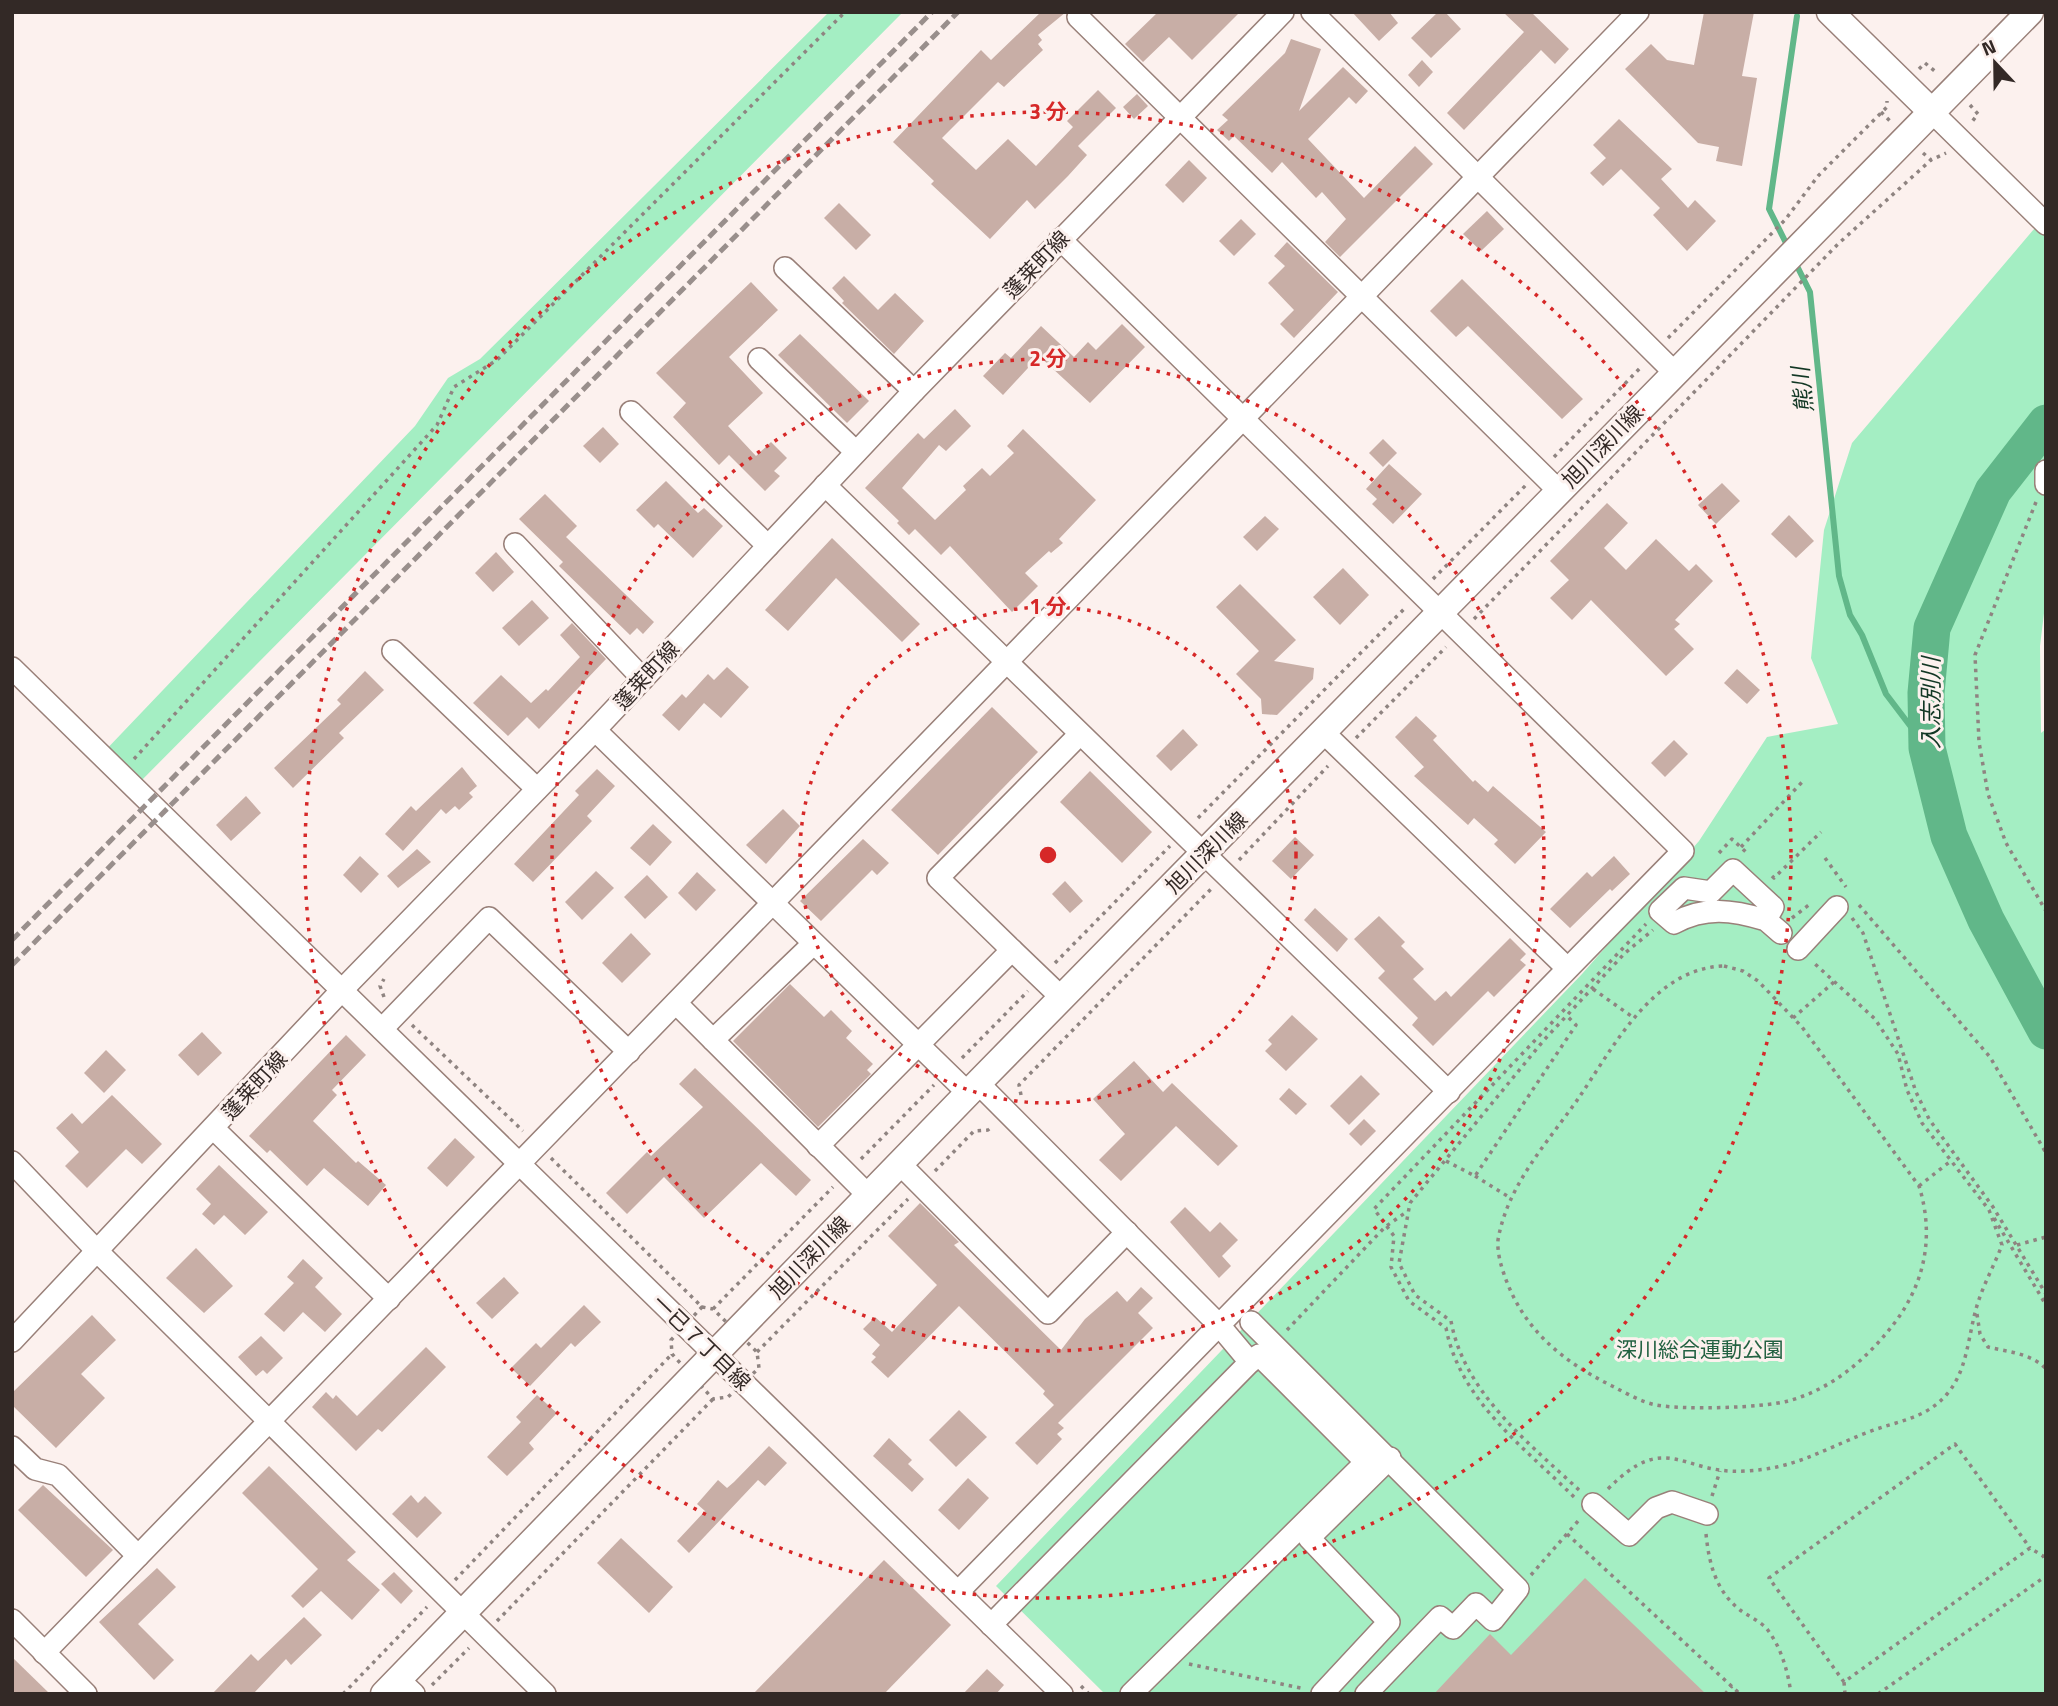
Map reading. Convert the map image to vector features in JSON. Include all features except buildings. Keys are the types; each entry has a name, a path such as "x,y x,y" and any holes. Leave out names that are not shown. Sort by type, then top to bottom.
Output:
{"main road":[{"path":"1830,12 1933,113"},
{"name":"旭川深川線","path":"399,1689 464,1615 973,1088 1324,733 1770,273 1933,113 2030,12"}],"street":[{"name":"蓬莱町線","path":"12,1341 342,990 595,730 914,391 1283,12"},
{"path":"1312,12 1656,351 1674,372"},
{"path":"44,1653 1638,12"},
{"path":"1078,16 1178,118 1363,296 1559,491"},
{"path":"1933,113 2046,224"},
{"path":"958,1592 1449,1092 1566,967 1683,851 1060,239"},
{"path":"785,268 914,391"},
{"path":"759,359 856,452"},
{"path":"631,412 768,546"},
{"path":"825,485 1181,835 1449,1092"},
{"path":"514,544 643,679"},
{"path":"393,651 537,789"},
{"name":"一已７丁目線","path":"12,668 1062,1694"},
{"path":"595,730 947,1073 1008,1113 1219,1325 1250,1362"},
{"path":"1324,733 1566,967"},
{"path":"1062,998 938,878 1079,735"},
{"path":"1733,870 1773,907 1773,926 1735,911 1711,910 1692,914 1674,923 1664,914 1684,888 1711,892 1733,870"},
{"path":"1798,949 1848,900"},
{"path":"382,1029 489,918 629,1052"},
{"path":"713,1040 813,944"},
{"path":"818,1146 1012,950"},
{"path":"676,1003 869,1196"},
{"path":"213,1128 389,1299"},
{"path":"12,1162 98,1252 545,1694"},
{"path":"900,1164 1048,1313 1127,1233"},
{"path":"1251,1322 1390,1458 1518,1589 1493,1619 1476,1604 1453,1628 1440,1617 1366,1694"},
{"path":"991,1625 1259,1355 1366,1462 1131,1694"},
{"path":"12,1447 35,1469 58,1475 138,1556"},
{"path":"1321,1693 1389,1622 1309,1538 1390,1458"},
{"path":"1590,1507 1629,1535 1656,1508 1672,1502 1707,1514"},
{"path":"12,1620 86,1694"}],"path":[{"path":"121,773 437,425 454,387 498,360 845,12"},
{"path":"713,1309 1785,220 1818,176 1881,112"},
{"path":"757,1352 974,1131 988,1130 1008,1113 1021,1099 1019,1085 1824,260 1931,160"},
{"path":"2045,480 1975,655 1979,742 1988,794 2006,843 2046,911"},
{"path":"1741,847 1804,780"},
{"path":"1825,858 1863,933 1916,1092 1930,1119 1993,1207 2046,1294"},
{"path":"1773,926 1809,904 1848,900"},
{"path":"1848,900 1990,1057 2046,1153"},
{"path":"1590,1507 1496,1409 1475,1383 1455,1345 1451,1321 1415,1295 1399,1263 1410,1203 1567,1016 1664,914"},
{"path":"1590,1507 1489,1414 1469,1388 1451,1350 1446,1328 1409,1301 1391,1267 1394,1236 1374,1209 1619,949 1664,914"},
{"path":"1798,949 1881,1027 1898,1054 1907,1090 1922,1123 1989,1210 2046,1305"},
{"path":"1724,966 1743,971 1758,981 1793,1018 1919,1186 1927,1212 1926,1249 1915,1291 1900,1316 1866,1357 1814,1391 1761,1407 1656,1405 1592,1376 1565,1359 1524,1319 1501,1266 1498,1244 1510,1197 1634,1018 1689,972 1724,966"},
{"path":"387,972 380,986 384,998 702,1307"},
{"path":"1793,1018 1835,981"},
{"path":"1592,988 1634,1018"},
{"path":"1475,1176 1576,1025 1567,1016"},
{"path":"1919,1186 1952,1160"},
{"path":"1446,1161 1510,1197"},
{"path":"1518,1589 1590,1507 1634,1465 1652,1458 1672,1456 1720,1471 1751,1471 1792,1465 1869,1432 1922,1414 1947,1394 1961,1369 1976,1308 2002,1245 1989,1210"},
{"path":"1274,1344 1385,1227 1407,1212"},
{"path":"2010,1243 2017,1246 2046,1237"},
{"path":"1976,1308 1980,1334 1988,1348 2031,1358 2046,1369"},
{"path":"344,1694 671,1354"},
{"path":"423,1694 713,1399"},
{"path":"1845,1694 1844,1682 1769,1578 1955,1444 2030,1548 2045,1555 2046,1562"},
{"path":"1720,1471 1707,1514 1708,1556 1714,1575 1725,1597 1765,1626 1778,1647 1788,1675 1791,1694"},
{"path":"1567,1534 1740,1694"},
{"path":"1844,1682 2030,1548"},
{"path":"1878,1694 2046,1576"},
{"path":"1182,1671 1190,1664 1321,1693"},
{"path":"1725,1694 1732,1686"}],"green space":[{"path":"829,12 903,12 135,787 101,755 415,426 448,378 480,359"},
{"name":"深川総合運動公園","path":"2046,215 2046,597 2040,646 2041,733 2046,729 2046,1694 1105,1694 996,1586 1582,974 1699,841 1767,737 1838,724 1811,658 1824,530 1852,443"}],"waterway":[{"name":"熊川","path":"1789,249 1769,209 1797,16"},
{"name":"熊川","path":"1795,262 1810,292 1839,576 1850,615 1862,635 1886,694 1927,748"},
{"name":"入志別川","path":"2046,423 1993,491 1932,628 1926,693 1927,748 1949,836 1986,920 2046,1031"}],"railway":[{"path":"12,940 932,12"},
{"path":"12,965 958,12"}]}
